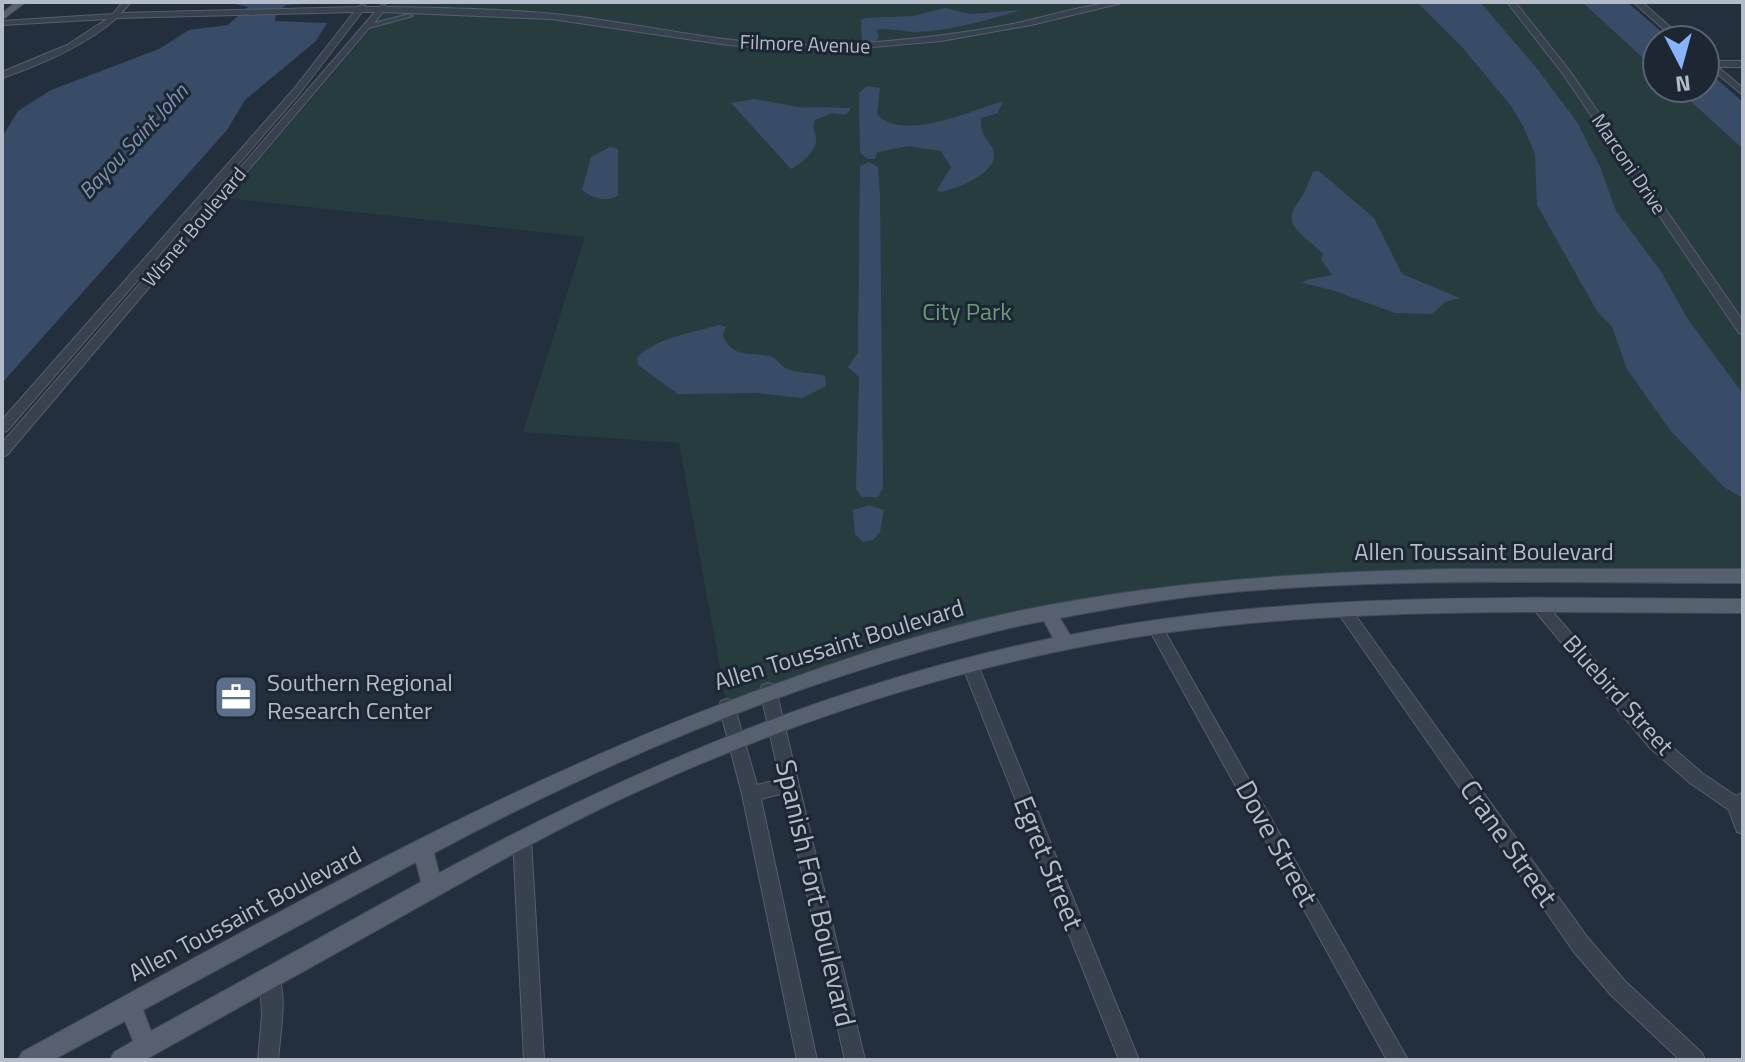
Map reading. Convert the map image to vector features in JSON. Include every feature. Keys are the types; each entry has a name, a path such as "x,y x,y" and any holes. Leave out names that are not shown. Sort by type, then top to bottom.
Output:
{"main road":[{"path":"2,8 9,2"},
{"path":"2,17 22,2"},
{"name":"Allen Toussaint Boulevard","path":"30,1060 422,848 555,781 768,690 890,652 1048,612 1158,593 1250,584 1418,577 1743,576"},
{"path":"1418,577 1435,607"},
{"path":"122,1060 522,839 638,782 778,726 877,692 970,665 1065,643 1250,615 1435,607 1743,606"},
{"path":"1048,612 1065,643"},
{"path":"422,848 433,887"},
{"path":"130,1005 146,1046"}],"street":[{"path":"2,75 76,45 108,24 127,2"},
{"path":"394,2 409,13"},
{"name":"Filmore Avenue","path":"2,23 245,9 359,8 378,14 486,13 580,19 731,43 848,48 965,37 1122,2"},
{"name":"Marconi Drive","path":"1511,2 1566,72 1743,330"},
{"path":"1637,2 1662,24"},
{"name":"Filmore Avenue","path":"2,31 237,17 330,17 359,8"},
{"name":"Wisner Boulevard","path":"2,428 296,92 359,8"},
{"path":"378,14 409,13"},
{"name":"Wisner Boulevard","path":"2,452 334,61 378,14"},
{"path":"330,17 340,20 347,28"},
{"path":"1721,63 1743,64"},
{"path":"1721,73 1743,92"},
{"name":"Bluebird Street","path":"1540,607 1656,743 1696,778 1740,803 1743,826"},
{"name":"Crane Street","path":"1343,609 1581,945 1618,988 1695,1060"},
{"name":"Dove Street","path":"1155,627 1398,1060"},
{"name":"Egret Street","path":"970,665 1129,1060"},
{"name":"Spanish Fort Boulevard","path":"768,690 855,1060"},
{"name":"Spanish Fort Boulevard","path":"727,706 751,794 807,1060"},
{"path":"751,794 790,784"},
{"path":"522,839 534,1060"},
{"path":"268,1060 272,1015 270,978"}],"green space":[{"name":"City Park","path":"394,2 1582,2 1641,56 1641,104 1694,104 1743,149 1743,576 1329,579 1048,612 727,706 679,443 523,432 585,237 227,198"}],"water":[{"name":"Bayou Saint John","path":"227,2 329,2 286,5 276,13 275,21 327,23 316,41 245,100 227,130 2,383 2,137 18,111 51,90 159,49 189,30 228,25 248,7"},
{"path":"1417,2 1480,2 1535,66 1577,122 1600,167 1616,211 1662,273 1687,318 1743,394 1743,498 1724,487 1670,430 1627,369 1612,327 1597,311 1537,205 1535,154 1523,126 1511,106 1462,47"},
{"path":"1582,2 1627,2 1652,24 1641,24 1641,56"},
{"path":"945,8 971,14 1021,10 941,30 876,30 879,37 874,42 862,41 861,20 866,18 913,16"},
{"path":"1721,83 1743,102 1743,149 1694,104 1721,104"},
{"path":"867,86 880,88 877,114 888,122 903,125 938,122 1003,101 998,113 981,118 982,131 994,153 989,167 965,184 940,192 937,190 951,167 941,151 909,146 877,152 875,159 867,159 860,152 859,93"},
{"path":"755,99 797,107 851,108 846,115 832,113 815,120 813,149 791,169 731,103"},
{"path":"610,147 618,149 618,195 605,199 585,193 582,190 591,157"},
{"path":"869,162 878,167 880,196 883,488 878,497 862,497 856,489 859,377 848,367 858,353 860,166"},
{"path":"1319,171 1374,218 1402,274 1460,298 1445,302 1432,314 1395,313 1332,290 1302,283 1332,275 1321,259 1323,254 1298,231 1292,220 1293,210 1313,172"},
{"path":"719,325 726,327 723,335 737,351 772,357 796,372 825,376 826,386 802,398 758,393 678,394 638,365 637,358 654,345"},
{"path":"869,505 884,510 880,532 873,540 863,542 855,534 853,510"}],"place":[{"name":"Southern Regional Research Center","path":"236,697"}]}
